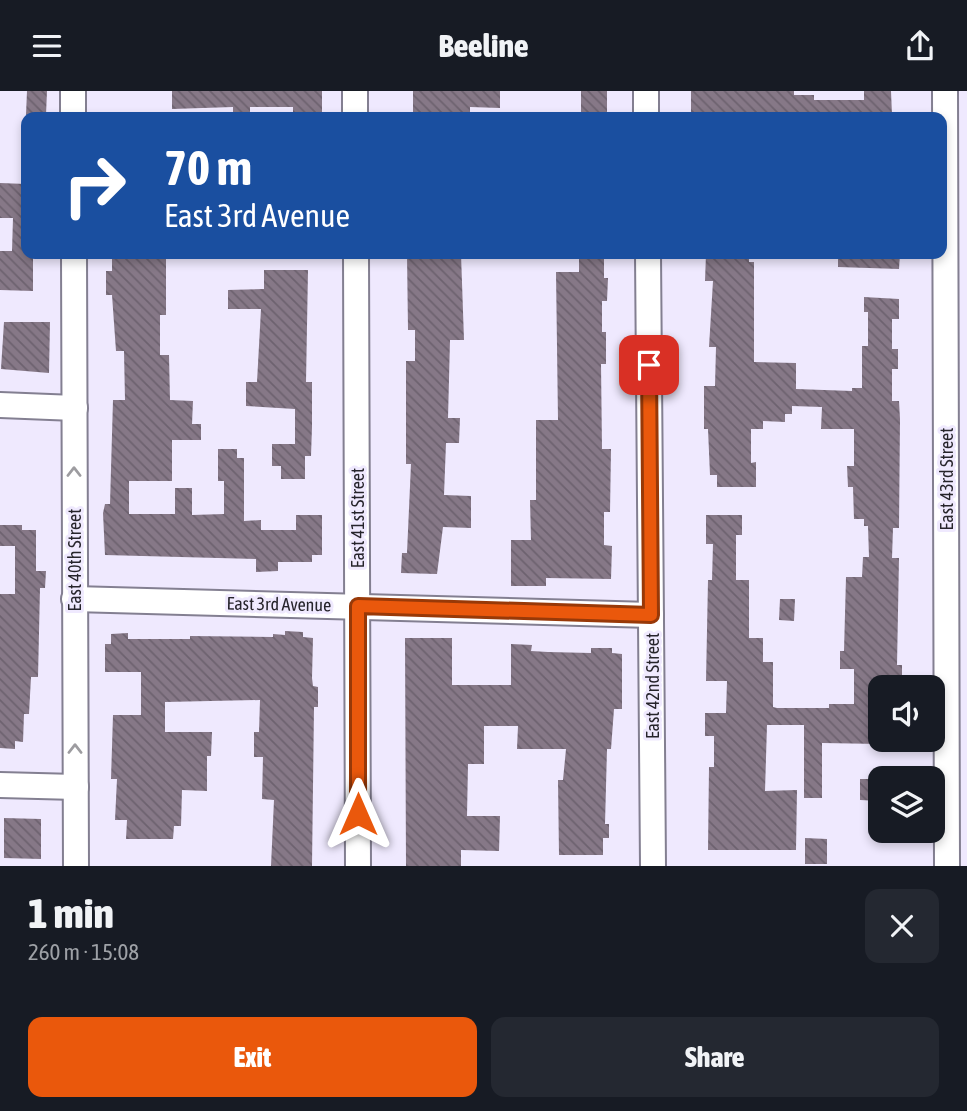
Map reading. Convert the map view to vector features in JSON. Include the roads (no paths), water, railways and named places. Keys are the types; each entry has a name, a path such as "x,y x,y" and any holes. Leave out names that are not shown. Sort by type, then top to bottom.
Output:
{"street":[{"path":"73,91 73,112"},
{"path":"355,91 355,112"},
{"path":"646,91 646,112"},
{"name":"East 43rd Street","path":"945,91 945,112"},
{"name":"East 40th Street","path":"74,259 76,866"},
{"name":"East 41st Street","path":"356,259 358,866"},
{"name":"East 42nd Street","path":"648,259 653,866"},
{"name":"East 43rd Street","path":"945,259 947,866"},
{"path":"0,405 75,408"},
{"name":"East 3rd Avenue","path":"74,599 651,615"},
{"path":"0,785 76,786"}]}
